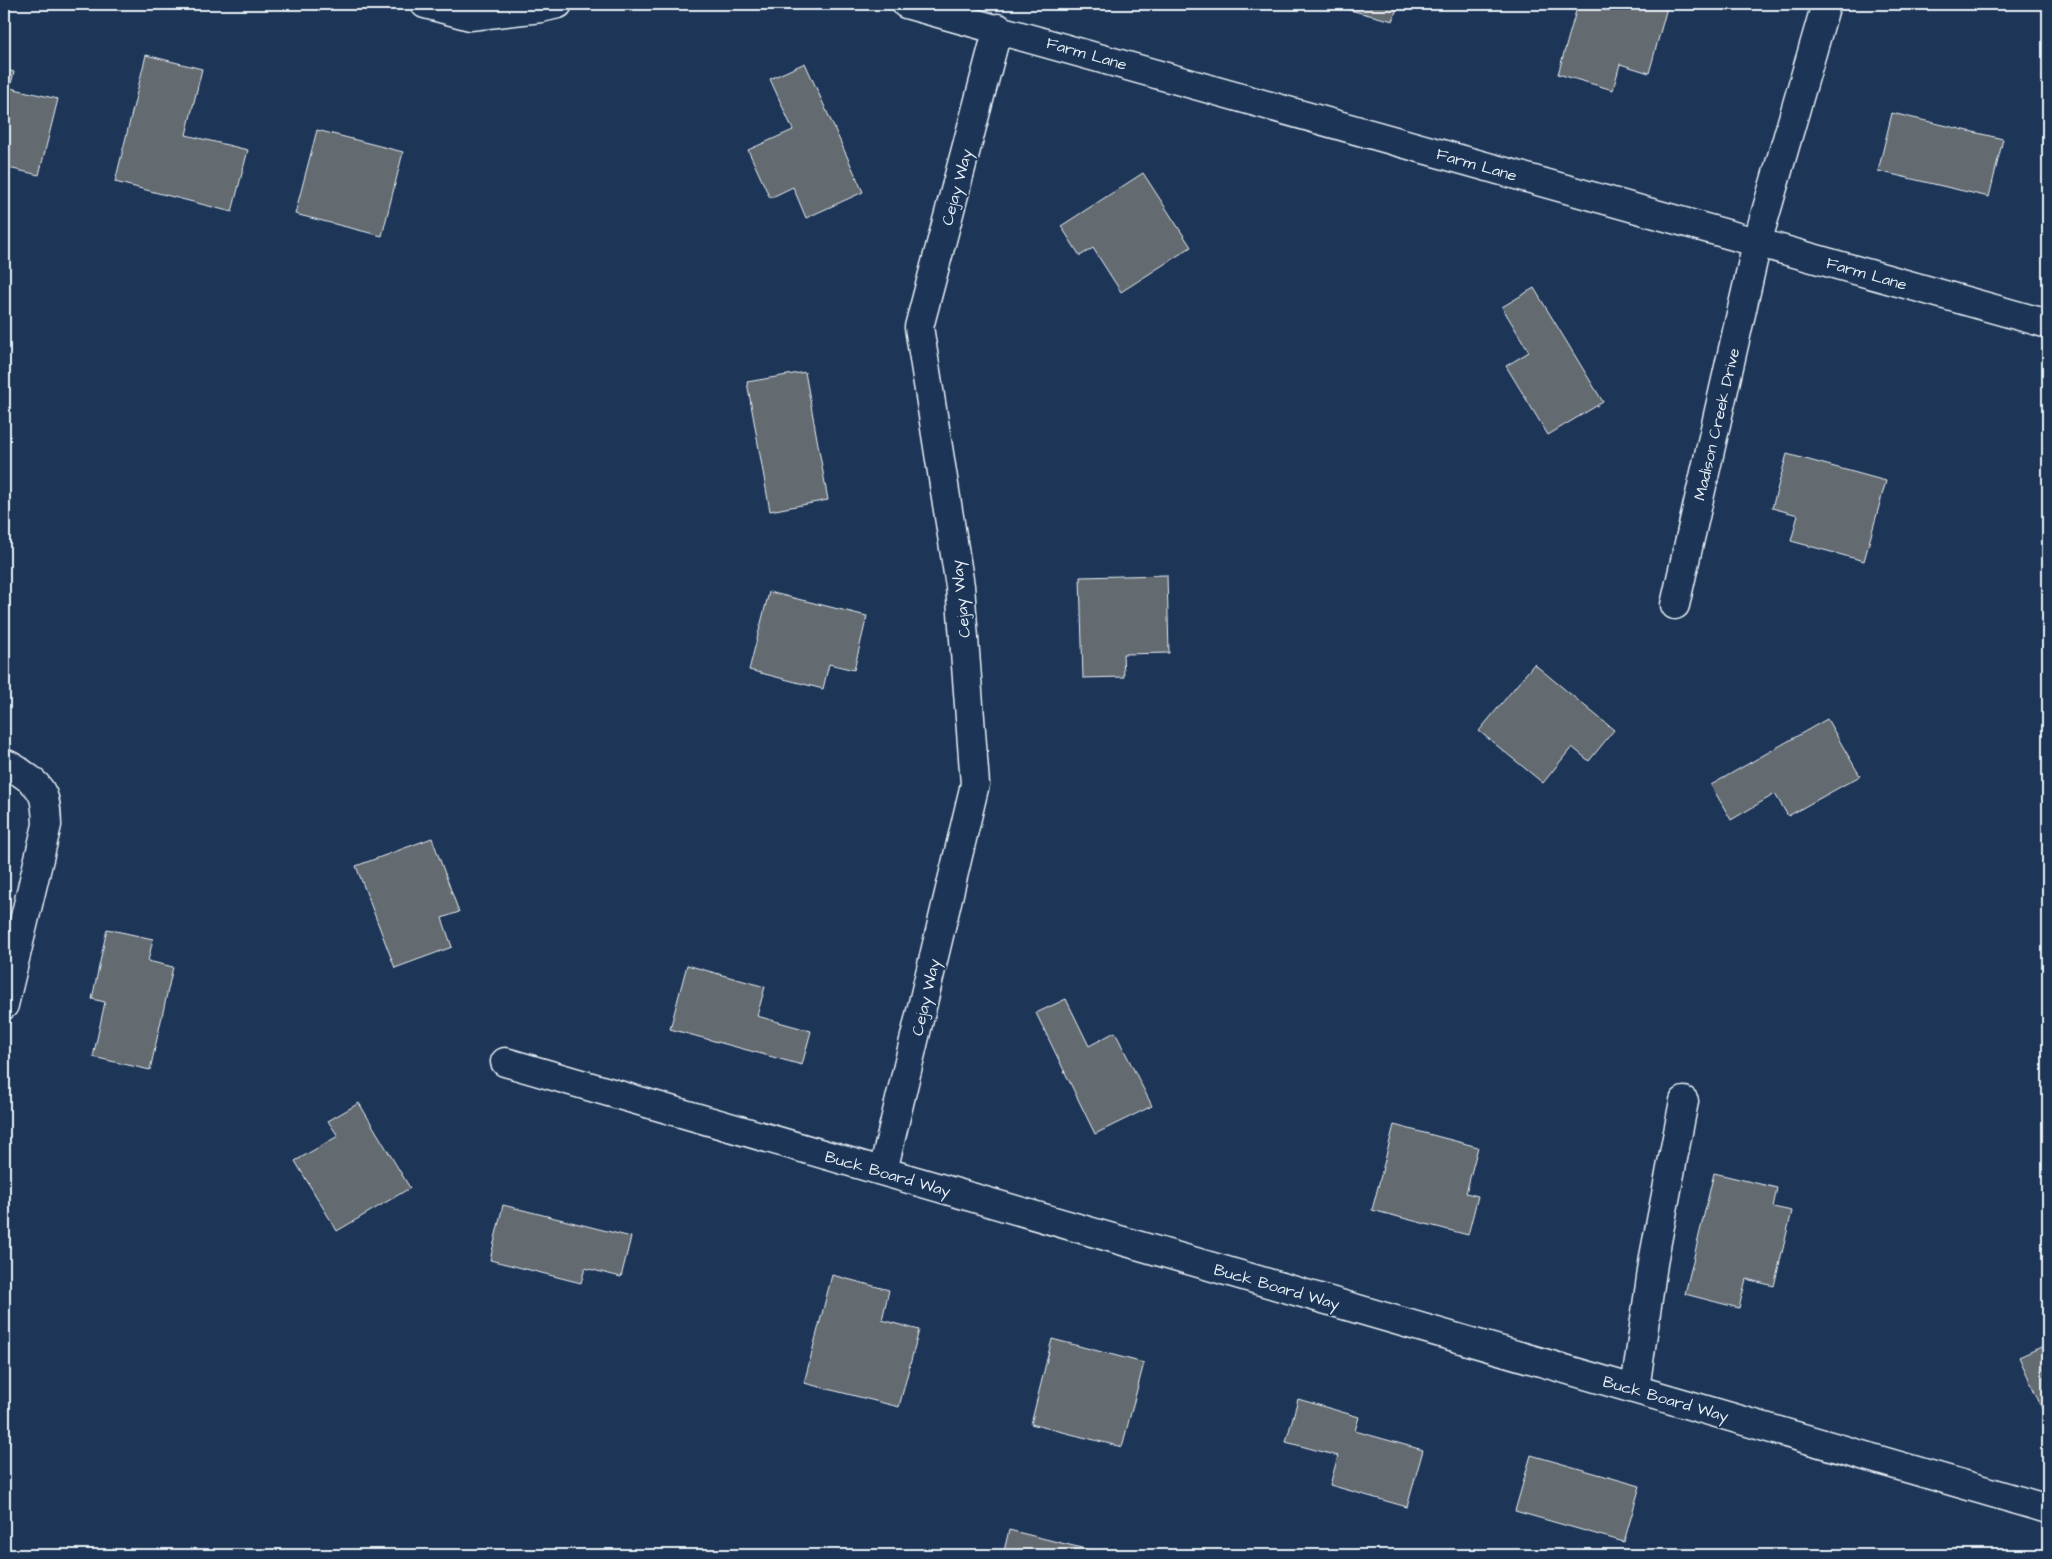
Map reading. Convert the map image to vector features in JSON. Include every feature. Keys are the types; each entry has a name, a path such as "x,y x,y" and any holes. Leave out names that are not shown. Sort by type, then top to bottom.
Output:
{"street":[{"path":"425,4 470,16 541,8 558,4"},
{"name":"Farm Lane","path":"906,4 998,28 2048,324"},
{"name":"Madison Creek Drive","path":"1675,605 1757,243 1826,4"},
{"name":"Cejay Way","path":"883,1171 975,784 960,586 919,327 998,28"},
{"path":"4,763 33,781 42,790 46,803 47,825 4,1005"},
{"name":"Buck Board Way","path":"505,1062 2048,1509"},
{"path":"1635,1390 1654,1257 1684,1101"}],"building":[{"path":"1339,4 1398,4 1393,21 1338,7"},
{"path":"1578,4 1668,4 1649,73 1620,64 1613,90 1558,74"},
{"path":"146,55 202,69 186,135 248,150 232,212 115,182"},
{"path":"805,63 863,192 806,218 793,187 770,198 748,150 793,130 770,79"},
{"path":"4,69 14,72 10,88 58,99 39,175 4,167"},
{"path":"1892,113 2003,139 1989,197 1878,171"},
{"path":"317,130 403,152 382,236 295,214"},
{"path":"1143,173 1191,247 1121,292 1093,248 1080,256 1061,226"},
{"path":"1534,288 1603,402 1548,435 1506,366 1529,352 1502,307"},
{"path":"805,372 828,500 770,511 747,382"},
{"path":"1787,454 1886,481 1864,561 1791,541 1798,515 1772,508"},
{"path":"1167,575 1169,653 1123,654 1124,677 1083,678 1080,577"},
{"path":"769,592 867,616 854,670 829,664 823,689 749,670"},
{"path":"1534,664 1614,730 1589,761 1572,747 1543,783 1479,731"},
{"path":"1827,719 1860,776 1788,816 1775,794 1731,820 1711,785"},
{"path":"432,838 459,912 442,918 452,947 395,968 356,866"},
{"path":"107,929 153,939 148,961 173,967 150,1070 93,1057 105,1002 92,999"},
{"path":"687,965 765,987 757,1016 811,1031 802,1065 670,1029"},
{"path":"1066,999 1089,1046 1115,1032 1152,1106 1095,1134 1036,1013"},
{"path":"359,1103 410,1188 337,1231 295,1161 338,1136 328,1121"},
{"path":"1394,1125 1478,1147 1466,1193 1478,1196 1468,1235 1372,1210"},
{"path":"1714,1173 1777,1188 1773,1207 1792,1211 1774,1286 1746,1279 1739,1308 1685,1294"},
{"path":"503,1205 631,1237 621,1277 585,1268 581,1283 490,1260"},
{"path":"832,1275 889,1290 882,1320 919,1330 899,1407 804,1383"},
{"path":"1052,1339 1144,1363 1122,1447 1031,1424"},
{"path":"2048,1344 2048,1413 2045,1415 2019,1357"},
{"path":"1298,1399 1359,1417 1355,1431 1423,1450 1407,1507 1330,1485 1338,1456 1286,1442"},
{"path":"1531,1455 1640,1486 1624,1542 1515,1511"},
{"path":"1009,1530 1110,1555 1003,1555"},
{"path":"1831,1550 1853,1555 1829,1555"}]}
